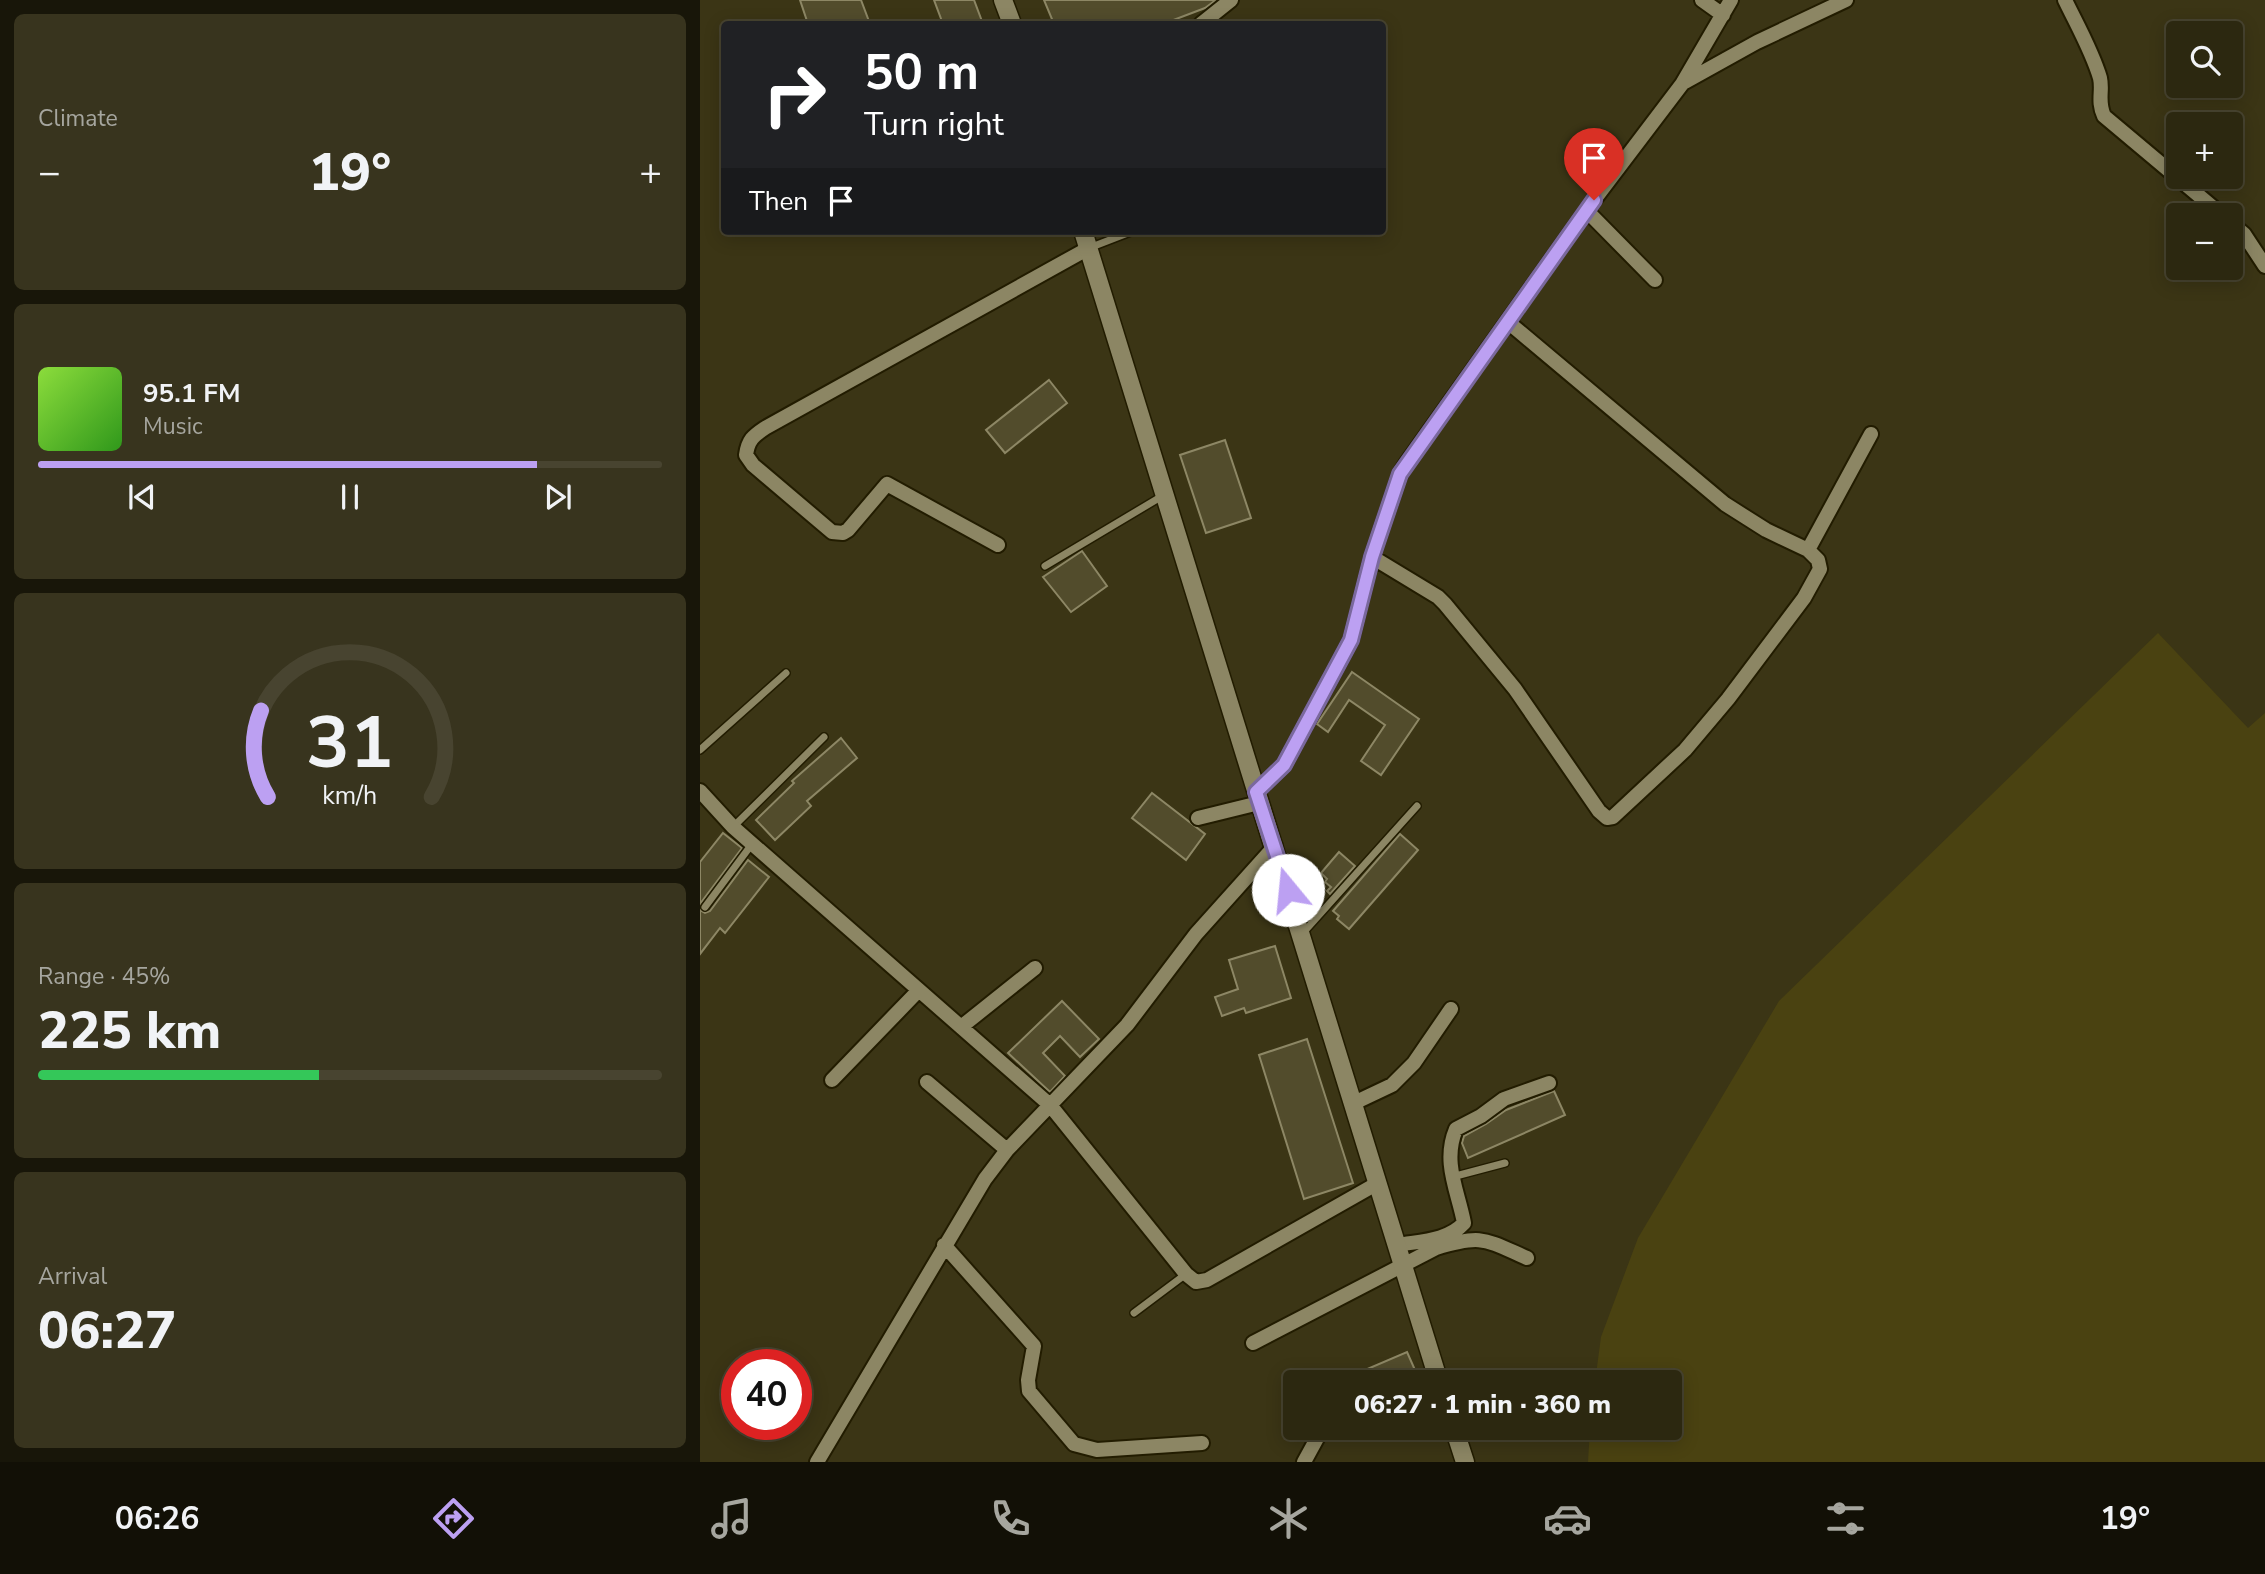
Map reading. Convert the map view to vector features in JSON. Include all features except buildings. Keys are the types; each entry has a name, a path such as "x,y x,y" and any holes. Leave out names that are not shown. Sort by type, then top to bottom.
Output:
{"street":[{"path":"1003,0 1011,21"},
{"path":"1205,21 1231,0"},
{"path":"1702,0 1723,15"},
{"path":"1198,818 1258,798 1284,765 1351,640 1372,557 1400,474 1587,211 1682,84 1731,0"},
{"path":"1682,84 1757,42 1846,0"},
{"path":"2065,0 2101,80 2099,98 2104,116 2208,203"},
{"path":"1587,211 1655,280"},
{"path":"2243,233 2265,266"},
{"path":"998,545 887,484 848,530 843,533 832,532 753,465 746,455 747,446 751,437 765,428 1086,240 1398,1245 1433,1370"},
{"path":"1372,557 1445,604 1515,689 1599,811 1607,818 1613,817 1685,750 1728,699 1804,598 1815,579 1820,569 1818,560 1808,550 1766,530 1725,504 1508,322"},
{"path":"1808,550 1871,433"},
{"path":"700,790 733,827 1050,1105 1196,1282 1207,1280 1378,1183"},
{"path":"817,1462 985,1178 1007,1150 1127,1025 1196,934 1275,846"},
{"path":"961,1027 1035,968"},
{"path":"832,1080 918,991"},
{"path":"1354,1103 1392,1085 1414,1063 1451,1009"},
{"path":"927,1082 1007,1150"},
{"path":"1398,1245 1443,1237 1459,1229 1464,1223 1451,1178 1450,1157 1455,1129 1481,1116 1504,1099 1549,1083"},
{"path":"1253,1343 1402,1264 1436,1248 1465,1239 1484,1239 1527,1258"},
{"path":"944,1245 1034,1346 1028,1380 1029,1391 1074,1444 1097,1450 1202,1443"},
{"path":"1304,1462 1316,1440"},
{"path":"1458,1440 1465,1462"}],"lane":[{"path":"1086,240 1112,235"},
{"path":"1045,566 1164,495"},
{"path":"700,750 786,673"},
{"path":"733,827 824,737"},
{"path":"1302,934 1417,806"},
{"path":"705,907 752,844"},
{"path":"1451,1178 1505,1163"},
{"path":"1135,1313 1186,1273"}],"shaded area":[{"path":"2158,633 2248,728 2265,713 2265,1462 1588,1462 1589,1440 1682,1440 1682,1370 1597,1370 1601,1337 1638,1238 1779,1001"}],"route":[{"path":"1288,890 1256,792 1284,765 1351,640 1372,557 1400,474 1594,200"}]}
